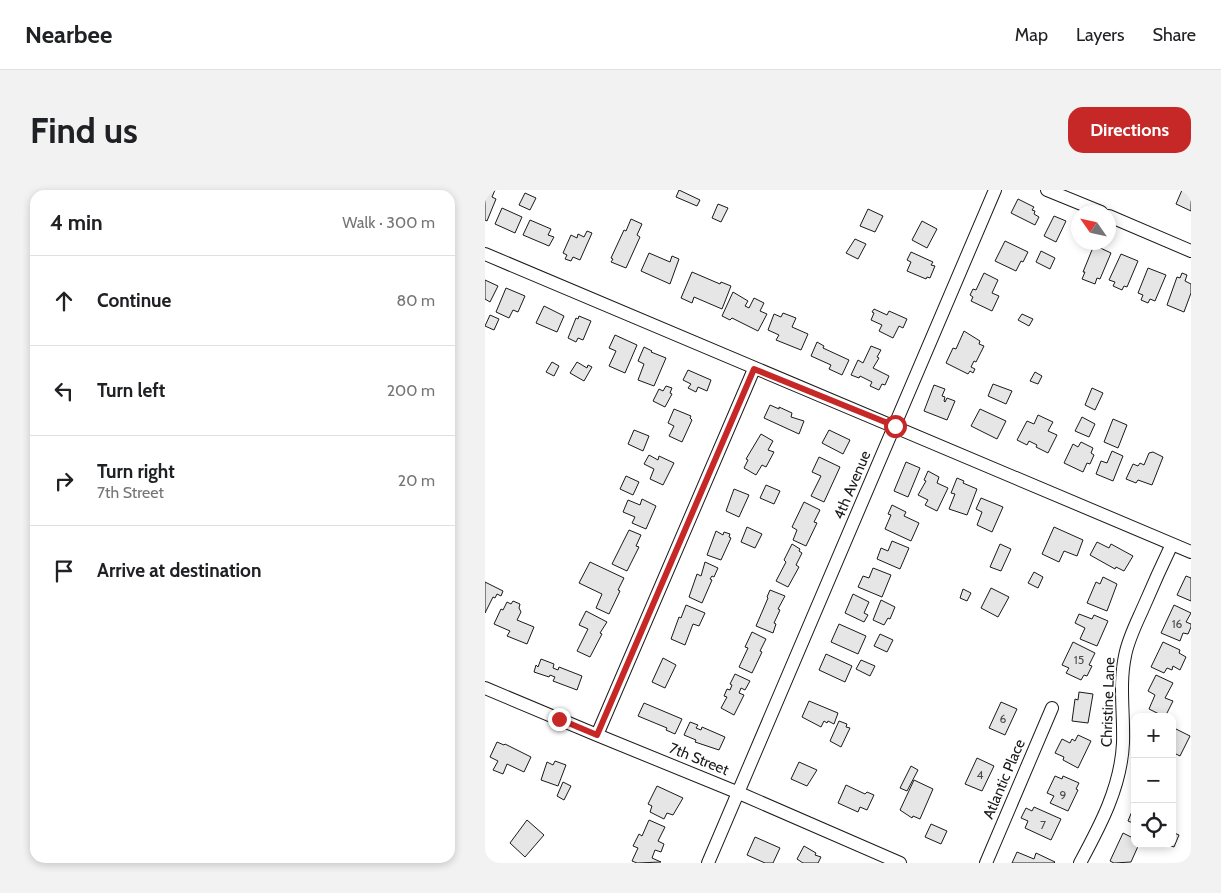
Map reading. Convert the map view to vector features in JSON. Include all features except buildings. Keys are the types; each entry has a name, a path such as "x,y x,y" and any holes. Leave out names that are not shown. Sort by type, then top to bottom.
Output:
{"street":[{"name":"4th Avenue","path":"708,863 995,190"},
{"path":"1047,190 1084,205"},
{"path":"1116,219 1191,251"},
{"path":"485,254 1191,552"},
{"path":"597,735 754,369"},
{"name":"Christine Lane","path":"1080,863 1113,795 1121,768 1123,743 1122,677 1125,655 1133,630 1172,544"},
{"name":"7th Street","path":"485,688 739,793 900,863"},
{"name":"Atlantic Place","path":"986,863 1052,708"}],"route":[{"path":"559,719 597,735 754,369 895,426"}]}
